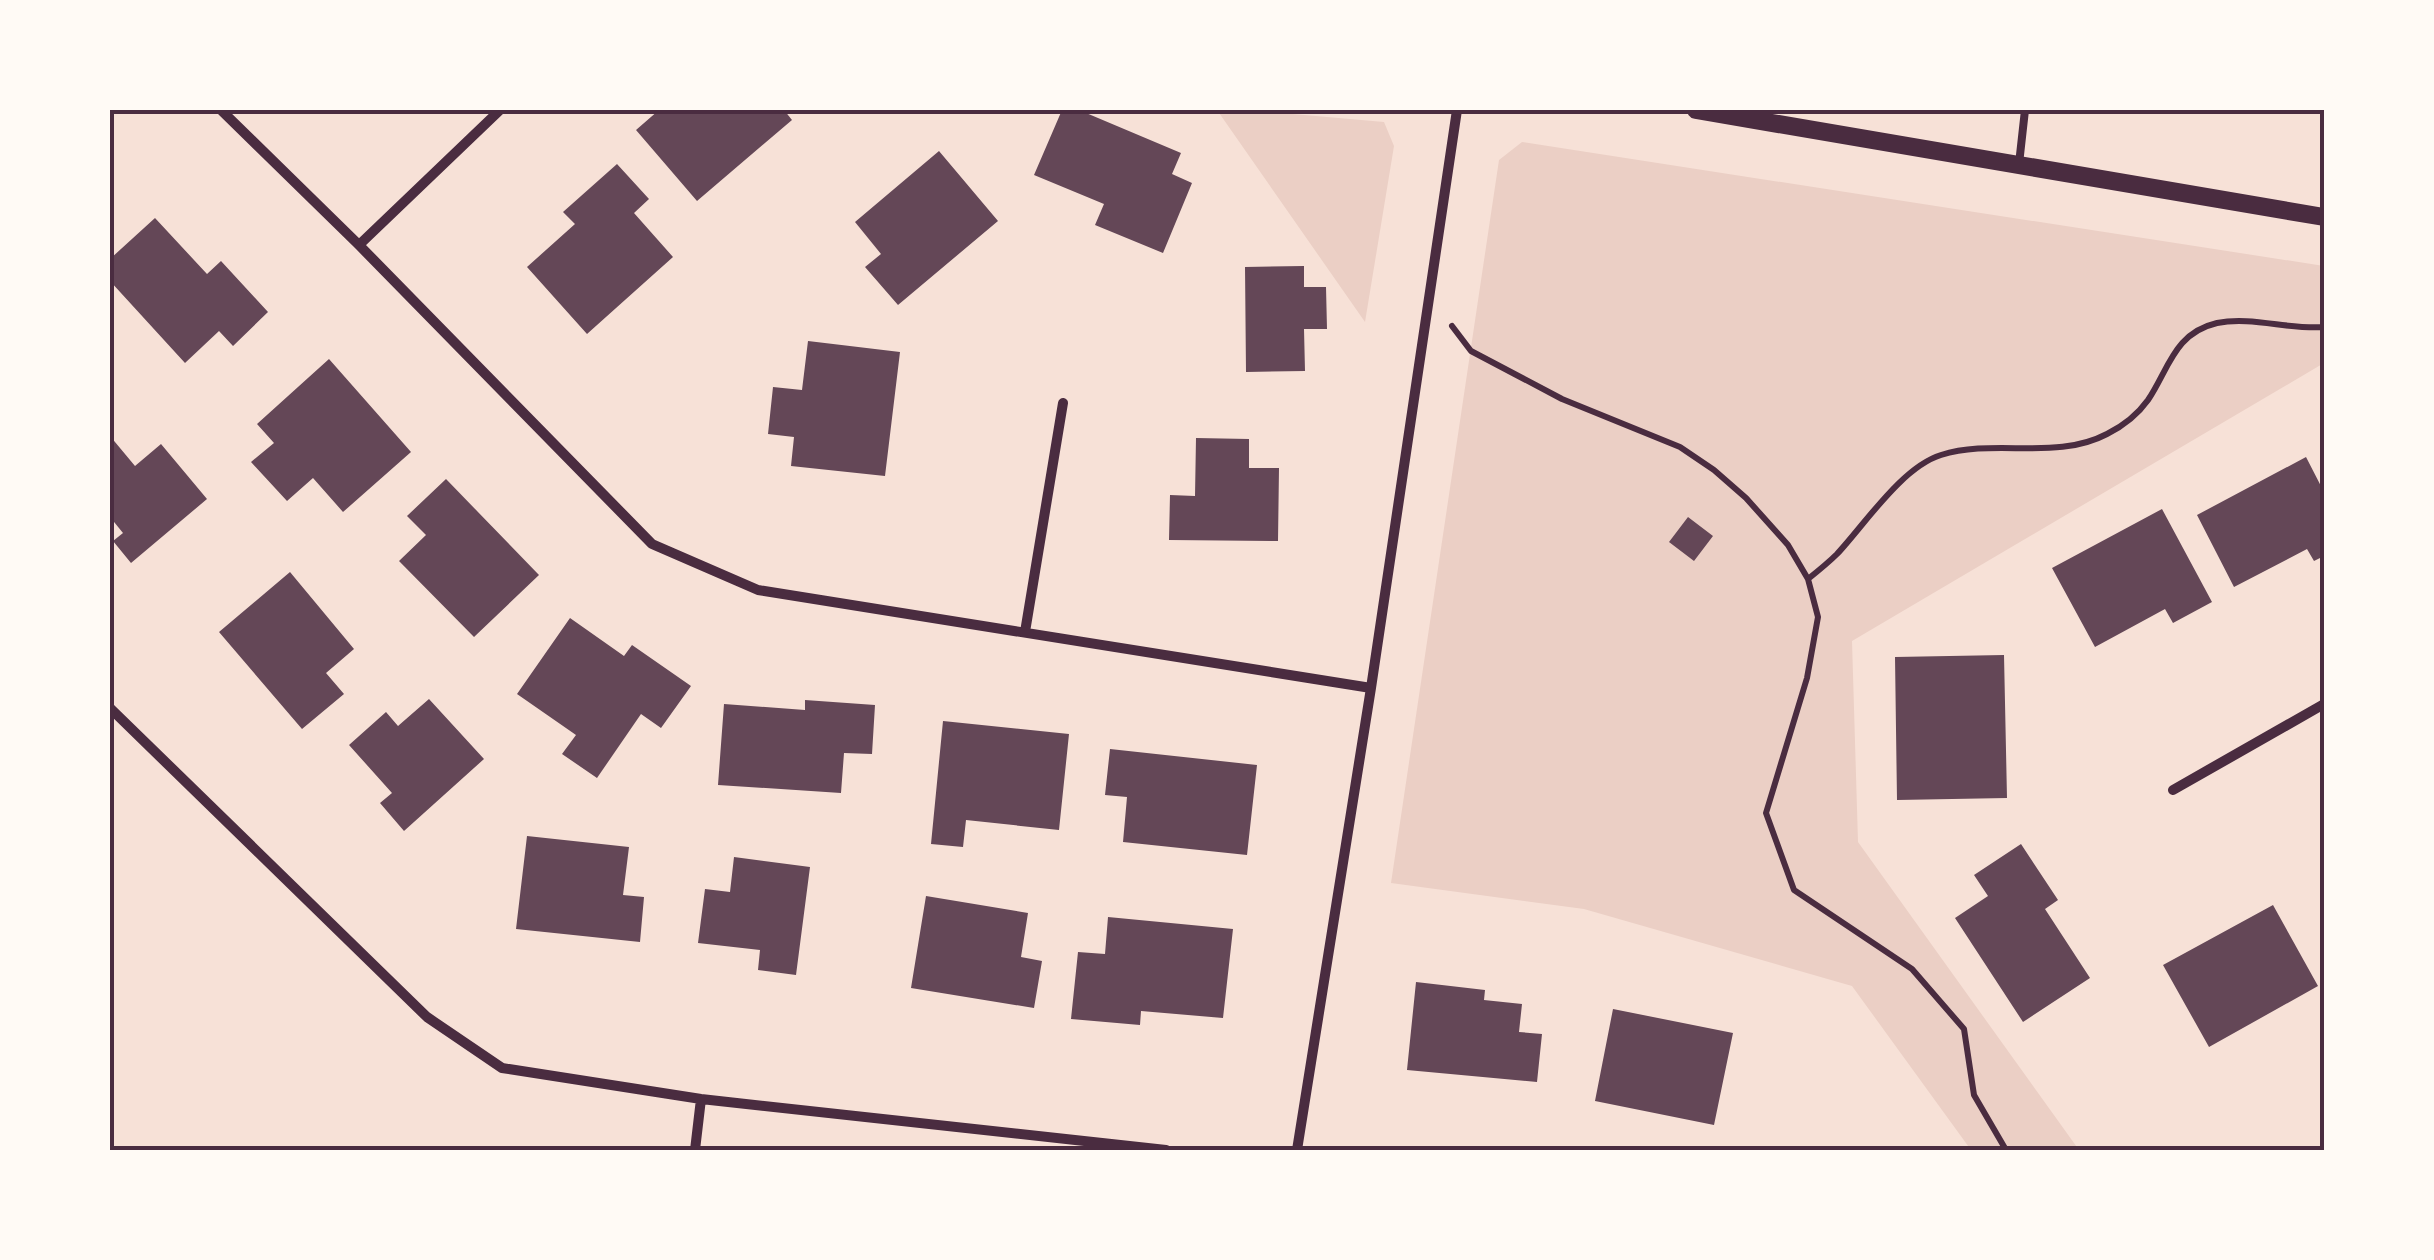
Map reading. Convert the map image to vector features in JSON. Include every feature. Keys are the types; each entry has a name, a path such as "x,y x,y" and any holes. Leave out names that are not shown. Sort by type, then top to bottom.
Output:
{"street":[{"path":"221,110 652,544 758,590 1371,688"},
{"path":"359,245 500,110"},
{"path":"1297,1150 1457,110"},
{"path":"1696,110 2324,218"},
{"path":"1025,632 1062,403"},
{"path":"2173,790 2324,704"},
{"path":"110,708 427,1018 502,1068 701,1100 1166,1150"},
{"path":"694,1150 701,1100"}],"lane":[{"path":"2019,164 2025,110"}],"path":[{"path":"1431,298 1470,351 1562,399 1680,447 1746,498 1788,545 1808,578 1818,617 1807,678 1766,813 1794,890 1912,969 1964,1030 1974,1095 2006,1150"},
{"path":"1808,578 1834,558 1922,463 1961,450 2057,448 2106,435 2148,401 2171,355 2202,328 2240,321 2324,327"}],"shaded area":[{"path":"1217,110 1384,122 1394,146 1365,322"},
{"path":"1522,142 2324,266 2324,363 1852,641 1858,842 2079,1150 1971,1150 1852,986 1584,909 1391,883 1499,160"}],"building":[{"path":"659,110 784,110 792,120 697,201 636,130"},
{"path":"1062,110 1079,110 1181,153 1172,174 1192,183 1163,253 1095,225 1104,204 1034,175"},
{"path":"939,151 998,221 898,305 865,267 881,254 855,222"},
{"path":"617,164 649,199 634,213 673,257 587,334 527,267 575,224 563,212"},
{"path":"155,218 207,274 221,261 268,312 233,346 219,331 185,363 110,281 110,259"},
{"path":"1304,266 1304,287 1326,287 1327,329 1304,329 1305,371 1246,372 1245,267"},
{"path":"808,341 900,352 885,476 791,466 794,437 768,434 773,387 802,390"},
{"path":"329,359 411,452 343,512 313,478 287,501 251,462 274,443 257,424"},
{"path":"110,436 135,466 161,444 207,499 131,563 113,541 123,533 110,517"},
{"path":"1196,438 1249,439 1249,468 1279,468 1278,541 1169,540 1170,495 1195,496"},
{"path":"2306,457 2324,492 2324,556 2314,561 2307,549 2234,587 2197,515"},
{"path":"446,479 539,575 474,637 399,561 426,535 407,516"},
{"path":"2162,509 2212,602 2173,623 2165,609 2095,647 2052,568"},
{"path":"1688,517 1713,536 1694,561 1669,542"},
{"path":"290,572 354,649 326,673 344,694 302,729 219,632"},
{"path":"570,618 624,656 632,645 691,686 661,728 641,714 597,778 562,754 576,735 517,694"},
{"path":"2004,655 2007,798 1897,800 1895,657"},
{"path":"429,699 484,759 404,831 380,803 392,793 349,745 386,712 398,726"},
{"path":"805,700 875,705 872,754 844,753 841,793 718,785 724,704 805,710"},
{"path":"943,721 1069,734 1059,830 966,820 963,847 931,844"},
{"path":"1110,749 1257,765 1247,855 1123,842 1127,797 1105,795"},
{"path":"527,836 629,847 623,895 644,897 640,942 516,929"},
{"path":"2021,844 2058,900 2045,909 2090,978 2023,1022 1955,918 1988,896 1974,875"},
{"path":"734,857 810,867 796,975 758,970 760,950 698,943 705,889 730,892"},
{"path":"926,896 1028,913 1021,957 1042,961 1034,1008 911,988"},
{"path":"2273,905 2318,986 2209,1047 2163,965"},
{"path":"1108,917 1233,929 1223,1018 1141,1011 1140,1025 1071,1019 1078,952 1105,954"},
{"path":"1416,982 1485,990 1484,1000 1522,1004 1519,1032 1542,1034 1537,1082 1407,1070"},
{"path":"1613,1009 1733,1033 1714,1125 1595,1101"}]}
